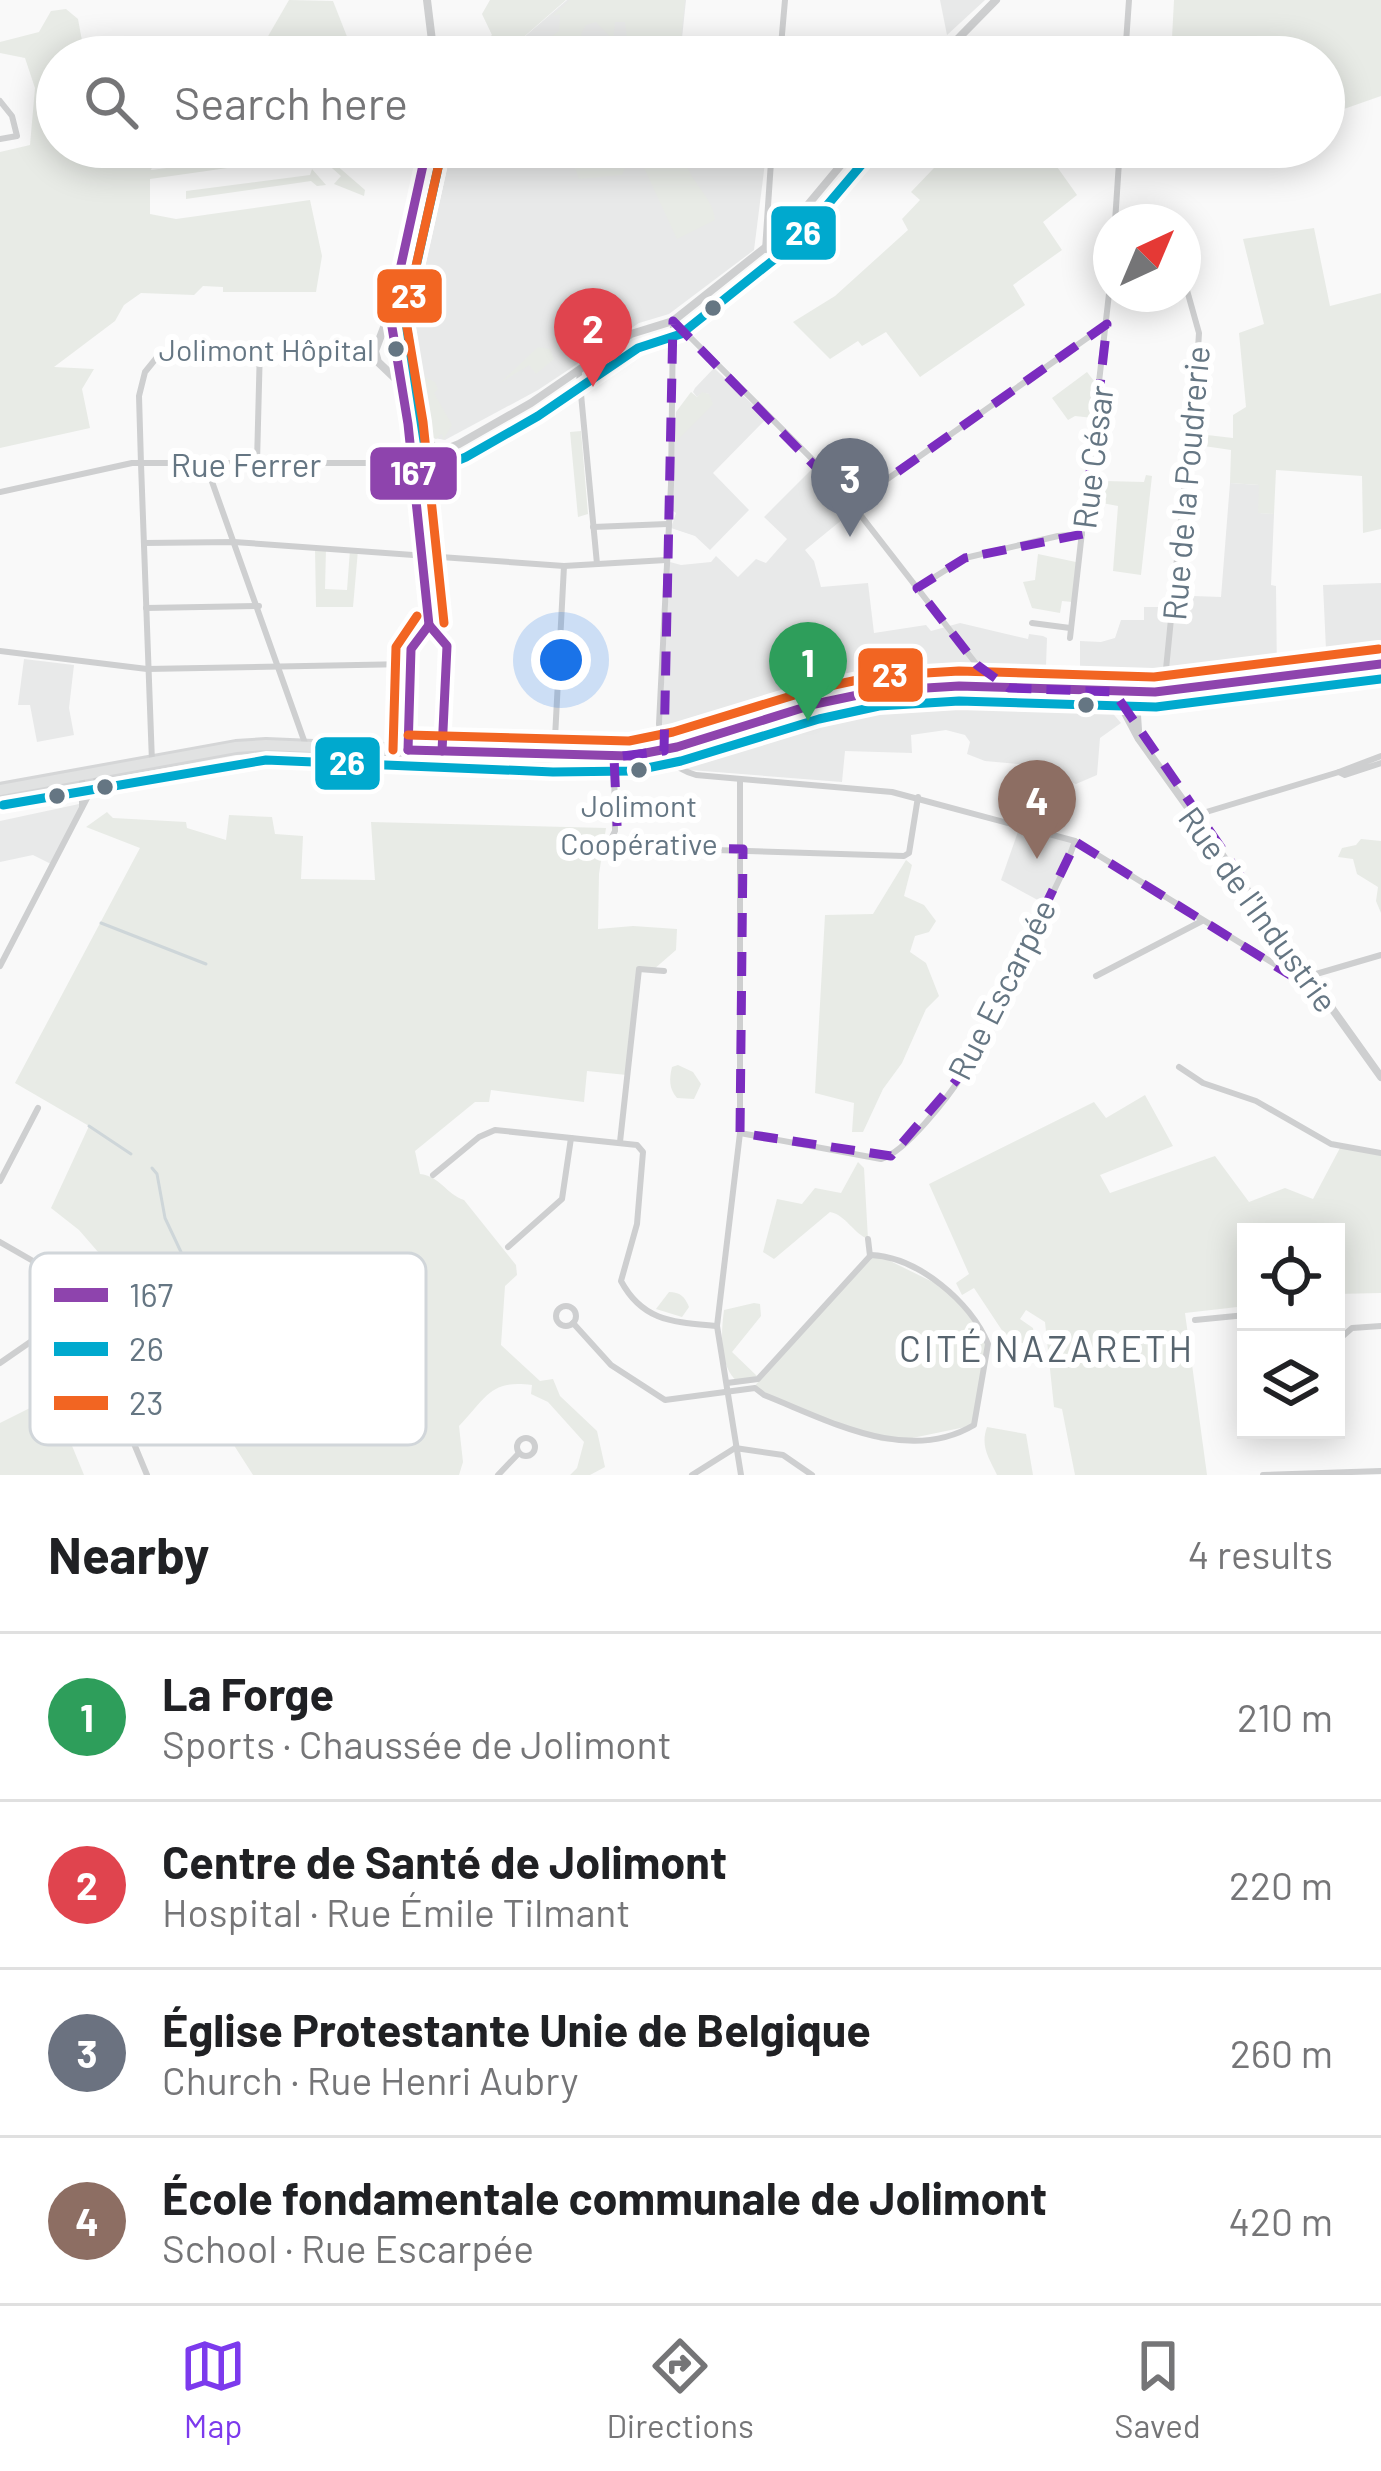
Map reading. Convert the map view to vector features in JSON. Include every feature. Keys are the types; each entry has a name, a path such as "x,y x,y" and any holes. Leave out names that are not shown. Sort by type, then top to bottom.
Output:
{"main road":[{"path":"0,790 236,747 614,757 664,750 802,707 878,691 930,686 1160,692 1381,664"}],"street":[{"path":"427,0 431,36"},
{"path":"782,36 785,0"},
{"path":"961,36 996,0"},
{"path":"1126,36 1129,0"},
{"path":"0,100 12,116 17,136 0,139"},
{"path":"422,168 394,301 375,351 378,362 399,382 408,424 429,625 444,642 442,751"},
{"path":"765,250 771,168"},
{"name":"Rue Ferrer","path":"0,492 110,466 412,463 453,448 578,373 632,334 673,320 786,231 838,168"},
{"path":"1116,204 1119,168"},
{"name":"Rue César","path":"1070,638 1107,312"},
{"name":"Rue de la Poudrerie","path":"1160,692 1198,349 1193,312"},
{"path":"673,320 806,451 977,665 1009,688"},
{"path":"673,320 674,414 659,724 667,760 685,772 917,797 1075,842 1297,979 1381,956"},
{"path":"852,504 1106,324"},
{"path":"152,762 141,384 158,356 187,346 345,346 375,351"},
{"path":"257,463 260,346"},
{"path":"578,373 597,564"},
{"path":"408,424 434,447 453,448"},
{"path":"205,463 306,746"},
{"path":"593,527 667,524"},
{"path":"917,588 965,558 1084,534"},
{"path":"144,543 234,542 564,566 666,560"},
{"path":"554,757 564,566"},
{"path":"146,608 259,606"},
{"path":"1032,623 1072,628"},
{"path":"408,750 410,664 416,640 429,625"},
{"path":"416,640 444,642"},
{"path":"0,651 147,669 410,664"},
{"name":"Rue de l'Industrie","path":"1114,692 1192,816 1381,1077"},
{"name":"Rue de l'Industrie","path":"1130,692 1136,700 1138,734"},
{"path":"1138,734 1140,712 1160,692"},
{"path":"614,757 614,844 907,856 917,797"},
{"path":"1192,816 1381,759"},
{"path":"0,966 101,772"},
{"path":"82,775 82,808"},
{"path":"740,779 740,1133 717,1326 741,1475"},
{"name":"Rue Escarpée","path":"740,1133 881,1159 891,1156 968,1068 1075,842"},
{"path":"1096,976 1202,921"},
{"path":"620,1142 634,968 664,970"},
{"path":"1179,1067 1203,1083 1256,1101 1331,1144 1381,1153"},
{"path":"0,1180 38,1108"},
{"path":"433,1175 479,1137 495,1130 637,1145 643,1152 637,1224 621,1281 636,1303 657,1319 717,1326"},
{"path":"508,1246 562,1199 571,1138"},
{"path":"573,1323 611,1365 665,1400 755,1385 870,1256 868,1239"},
{"path":"0,1242 30,1258"},
{"path":"755,1385 764,1395 883,1440 934,1436 974,1425 988,1354 985,1335 951,1289 885,1257 870,1256"},
{"path":"1195,1320 1237,1316"},
{"path":"1345,1334 1352,1328 1381,1326"},
{"path":"0,1363 30,1342"},
{"path":"135,1445 147,1475"},
{"path":"692,1475 736,1448 783,1455 812,1475"},
{"path":"498,1475 519,1453"},
{"path":"1263,1475 1381,1471"}],"highlighted area":[{"path":"673,321 852,504 1107,324 1083,534 965,558 917,588 977,665 1009,688 1114,692 1311,978 1290,975 1076,842 967,1068 891,1156 740,1133 743,849 618,847 614,757 664,751"}],"shaded area":[{"path":"289,0 333,1 347,36 268,36"},
{"path":"490,0 566,0 525,36 491,36 482,14"},
{"path":"567,0 686,0 682,36 525,36"},
{"path":"570,0 685,0 681,36 627,36 625,22 615,22 613,36 609,36 596,22 586,25 582,36 552,36 559,31 560,14 552,16"},
{"path":"940,0 985,0 947,35"},
{"path":"1174,0 1381,0 1381,96 1345,109 1345,36 1172,36"},
{"path":"66,9 78,19 81,36 36,36 36,168 228,168 150,179 150,214 176,219 310,200 322,256 316,292 223,292 223,287 203,286 194,295 141,293 124,305 115,321 54,367 94,369 82,389 90,428 0,448 0,152 30,145 35,88 25,58 0,53 0,42 39,32 51,11"},
{"path":"332,168 340,168 365,190 364,196 334,184 341,176"},
{"path":"427,168 764,168 754,250 669,314 639,323 538,390 445,440 429,437 409,400 397,315"},
{"path":"575,168 625,168 622,175 579,179"},
{"path":"644,168 688,168 709,202 715,220 677,239"},
{"path":"934,168 1058,168 1077,195 1043,222 1062,250 1013,285 1025,305 920,377 886,332 862,346 858,341 830,359 793,322 835,296 908,230 902,219 920,200 911,192"},
{"path":"312,169 326,185 311,181 186,199 186,191 310,175"},
{"path":"1314,228 1330,306 1381,293 1381,529 1363,533 1362,476 1276,470 1274,514 1258,513 1259,485 1230,483 1231,450 1190,444 1190,433 1233,438 1233,415 1246,407 1239,333 1264,324 1243,239"},
{"path":"538,347 550,349 554,359 536,374 529,365 500,383"},
{"path":"714,368 767,418 713,473 749,510 710,550 695,536 671,528 676,513 672,510 674,444 709,394 697,397 693,392"},
{"path":"1087,372 1097,385 1093,418 1068,420 1052,398"},
{"path":"424,377 435,382 438,389 434,393 452,425 443,440 442,434 436,439 427,435 410,401 408,384"},
{"path":"691,392 697,397 702,392 709,394 713,404 674,444 676,412"},
{"path":"581,431 588,514 578,517 570,432"},
{"path":"815,466 854,510 805,550 814,561 821,587 868,583 874,633 926,625 931,631 960,623 1028,639 1029,634 1043,636 1047,638 1046,666 1069,668 1080,667 1080,641 1115,638 1121,620 1144,620 1144,607 1174,607 1175,601 1192,601 1193,596 1221,597 1230,483 1259,485 1259,513 1274,514 1271,585 1276,586 1277,679 1104,692 1103,702 1121,723 1100,738 1097,775 1076,784 1019,764 967,754 970,742 965,735 946,730 911,735 912,753 845,751 842,782 690,770 674,763 662,723 670,562 711,562 716,556 738,577 756,559 766,563 787,539 764,517"},
{"path":"1146,475 1152,476 1141,575 1113,571 1118,506 1102,503 1105,481 1144,482"},
{"path":"315,548 326,548 325,589 347,590 350,550 358,550 353,607 316,607"},
{"path":"1038,554 1076,562 1072,602 1062,601 1060,613 1032,608 1023,582 1035,580"},
{"path":"1381,583 1381,664 1327,671 1323,585"},
{"path":"24,659 74,665 69,708 74,735 37,742 30,705 18,705"},
{"path":"79,804 82,809 53,865 33,855 0,862 0,821"},
{"path":"107,812 113,818 186,822 187,828 226,840 229,815 272,817 275,834 303,836 301,879 375,880 371,822 606,828 598,929 677,929 676,950 653,970 639,969 627,1075 587,1071 584,1102 491,1090 489,1102 475,1102 415,1151 420,1174 464,1200 516,1265 517,1275 505,1286 501,1345 540,1381 553,1379 560,1396 597,1431 605,1467 590,1475 570,1475 577,1468 584,1442 548,1402 531,1394 532,1385 518,1384 490,1393 459,1426 463,1462 459,1475 253,1475 234,1445 426,1445 426,1253 99,1253 51,1208 89,1126 15,1083 140,848 86,827"},
{"path":"1020,826 1075,841 1045,904 1001,880"},
{"path":"1361,839 1381,841 1381,913 1378,887 1357,874 1353,859 1338,857 1342,848"},
{"path":"906,860 912,865 904,896 924,905 936,921 929,932 915,936 910,952 926,963 939,996 926,1009 863,1132 852,1132 854,1103 815,1093 825,915 873,914"},
{"path":"678,1065 693,1072 701,1084 694,1099 677,1098 672,1091 671,1071"},
{"path":"1145,1095 1173,1146 1100,1175 1110,1193 1215,1156 1249,1202 1285,1188 1313,1199 1341,1146 1381,1153 1381,1293 1345,1294 1345,1223 1237,1223 1237,1307 1185,1313 1207,1475 1075,1475 1062,1409 1054,1407 1045,1322 1026,1310 1020,1319 1033,1328 1035,1342 1011,1344 974,1288 962,1295 956,1283 969,1274 929,1184 1094,1102 1106,1118"},
{"path":"858,1162 864,1168 868,1239 830,1212 774,1259 763,1252 777,1199 802,1204 815,1188 841,1193"},
{"path":"869,1255 955,1293 987,1339 989,1353 975,1425 881,1441 752,1389"},
{"path":"669,1292 687,1303 682,1317 656,1309"},
{"path":"760,1304 761,1316 732,1352 757,1376 738,1382 724,1358 724,1310"},
{"path":"30,1408 30,1445 72,1445 84,1475 0,1475 0,1423"},
{"path":"987,1427 1026,1434 1033,1475 997,1475 985,1446"}],"waterway":[{"path":"101,923 206,964"},
{"path":"89,1126 131,1154"},
{"path":"152,1168 165,1218 181,1252"}],"transit line":[{"name":"167","path":"422,168 390,315 408,424 429,625"},
{"name":"26","path":"427,461 405,316 438,168"},
{"name":"23","path":"438,168 405,315 423,422 444,623"},
{"name":"26","path":"418,477 466,457 538,416 638,348 681,334 796,242 859,168"},
{"name":"23","path":"393,750 396,647 417,616"},
{"name":"167","path":"429,625 447,646 442,751"},
{"name":"167","path":"408,750 411,649 429,625"},
{"name":"23","path":"408,735 629,741 876,676 959,671 1154,677 1379,649"},
{"name":"167","path":"408,750 630,756 877,691 959,686 1155,692 1381,664"},
{"name":"26","path":"3,805 266,760 632,771 879,706 959,701 1156,707 1381,679"}],"place":[{"name":"Jolimont Hôpital","path":"396,349"},
{"name":"Centre de Santé de Jolimont","path":"593,387"},
{"name":"Église Protestante Unie de Belgique","path":"850,537"},
{"name":"La Forge","path":"808,721"},
{"name":"Jolimont Coopérative","path":"639,770"},
{"name":"École fondamentale communale de Jolimont","path":"1037,859"}],"district":[{"name":"CITÉ NAZARETH","path":"1047,1347"}]}
